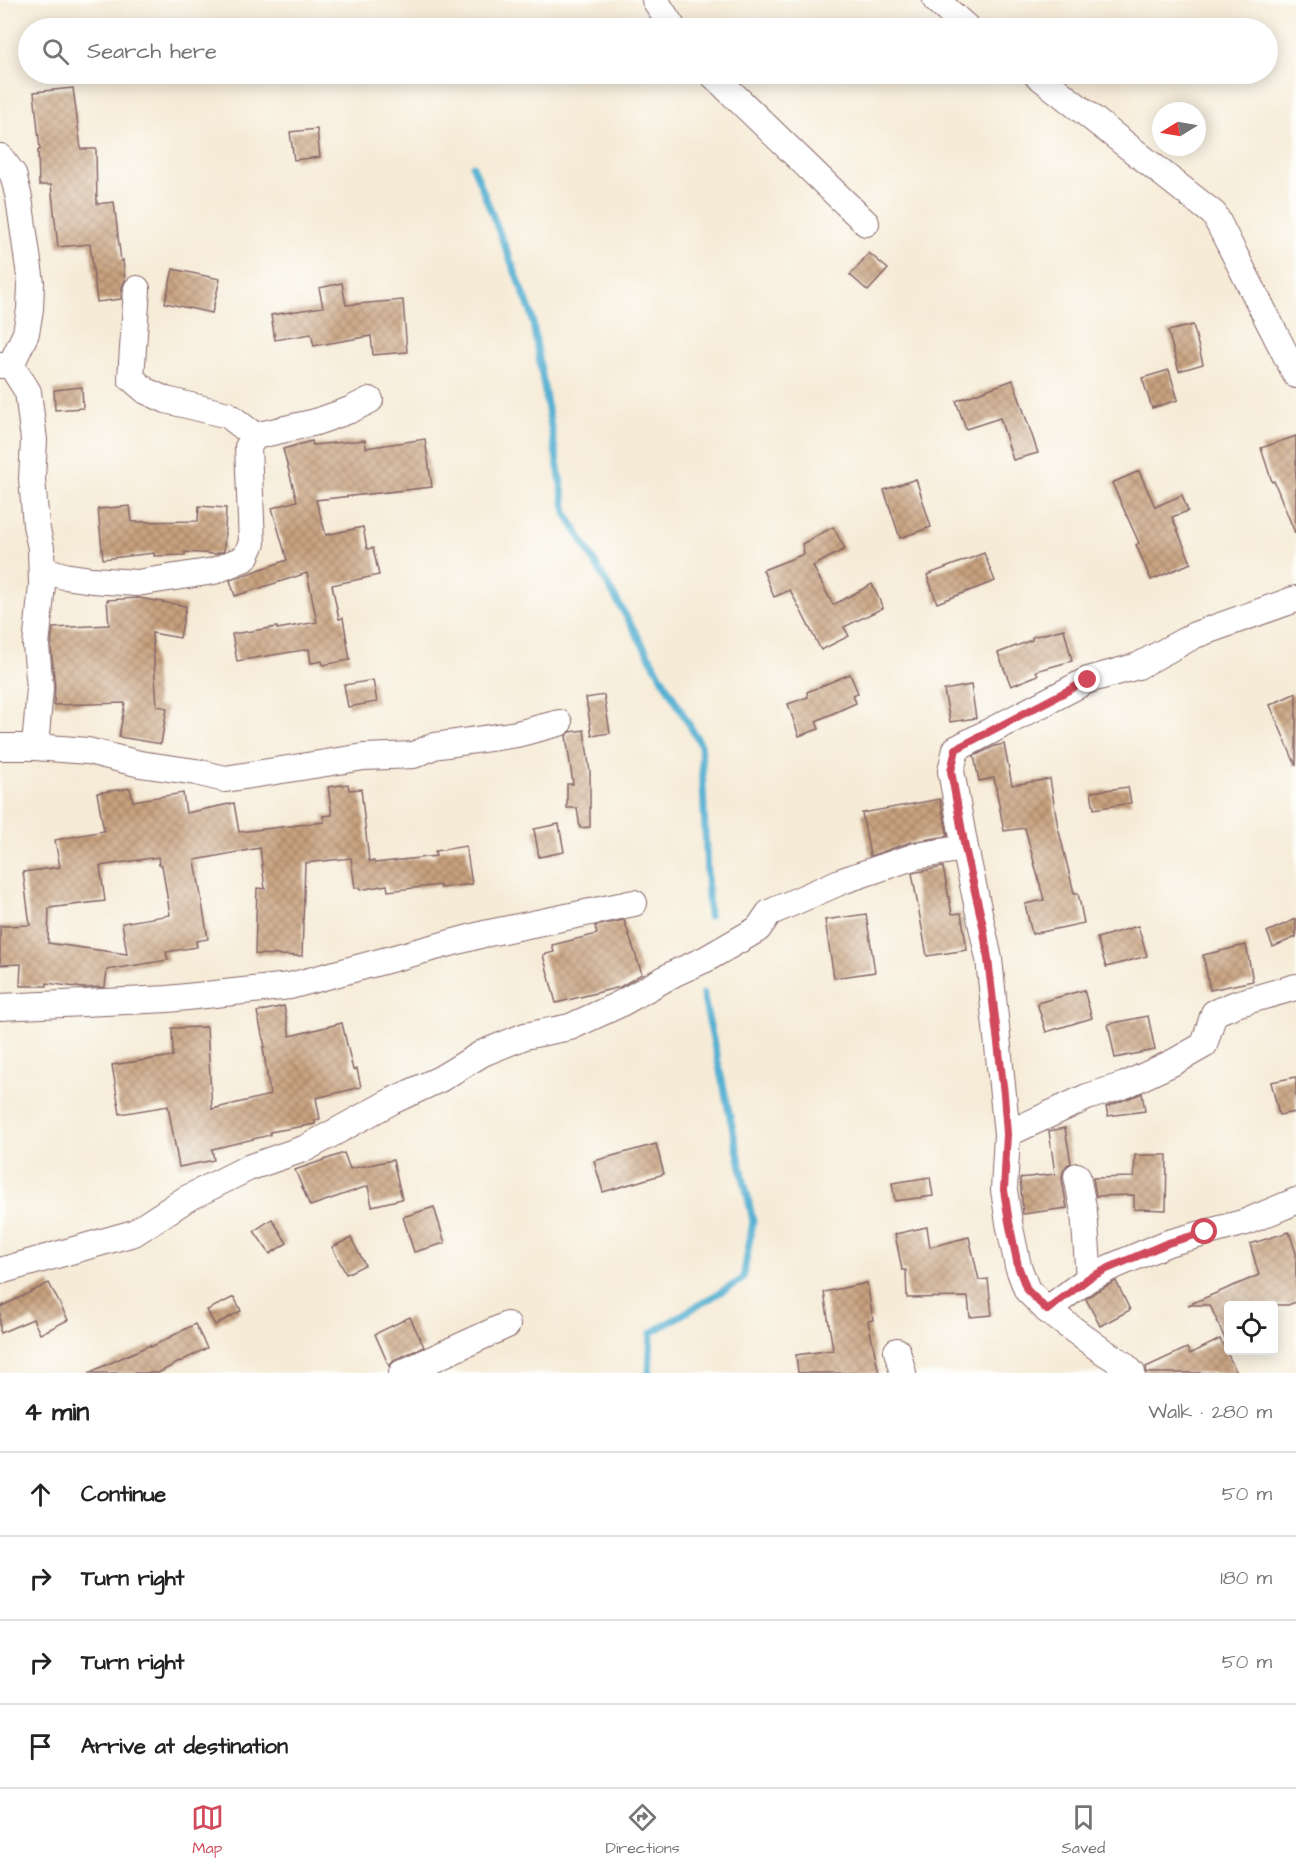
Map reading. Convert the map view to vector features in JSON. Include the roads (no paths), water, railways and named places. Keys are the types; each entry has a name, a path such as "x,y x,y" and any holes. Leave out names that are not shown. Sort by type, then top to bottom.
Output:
{"street":[{"path":"655,0 667,18"},
{"path":"936,0 956,18"},
{"path":"722,84 866,223"},
{"path":"1049,84 1214,214 1296,375"},
{"path":"0,157 13,174 19,198 30,284 30,309 26,333 6,365 28,392 34,440 32,479 42,569 36,646 40,688 36,747"},
{"path":"137,289 131,378 146,390 166,400 228,415 255,435"},
{"path":"42,569 64,576 137,583 214,571 245,558 252,543 248,447 255,435 316,422 370,400"},
{"path":"1132,1373 1123,1364 1047,1310 1027,1290 1018,1266 1004,1190 1007,1134 988,959 951,771 956,749 1088,680 1138,666 1195,635 1296,599"},
{"path":"0,747 88,751 140,764 196,772 225,779 364,757 414,755 434,746 517,734 559,723"},
{"path":"0,1271 134,1233 186,1199 248,1168 306,1148 392,1101 440,1079 483,1053 525,1036 570,1027 618,1005 758,929 769,913 842,881 916,856 965,848"},
{"path":"0,1007 168,999 290,986 484,934 634,903"},
{"path":"1007,1134 1087,1097 1125,1085 1204,1045 1214,1013 1236,1004 1296,987"},
{"path":"1077,1176 1084,1212 1089,1278"},
{"path":"1047,1310 1089,1278 1168,1243 1246,1222 1296,1201"},
{"path":"402,1373 507,1325"}],"waterway":[{"path":"473,166 531,312 566,513 701,745 709,916"},
{"path":"649,1373 651,1333 743,1279 753,1221 703,994"}]}
